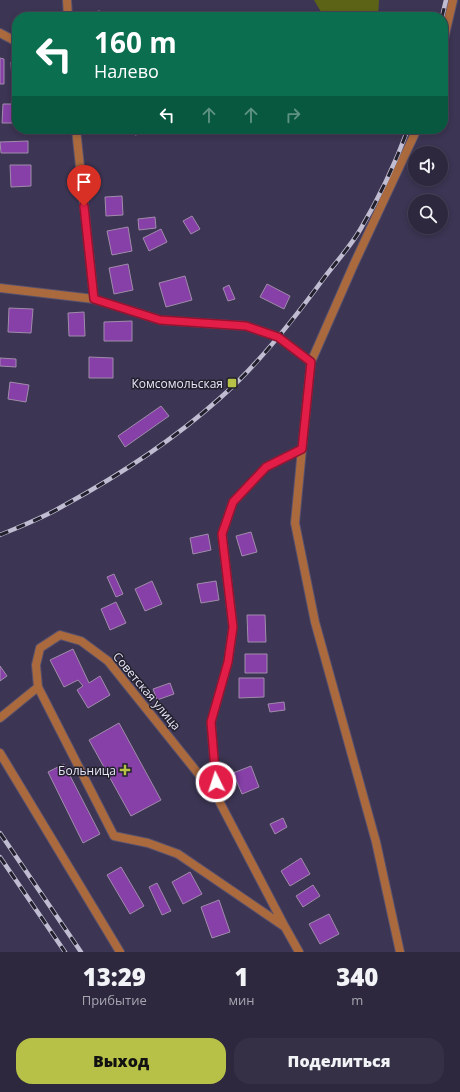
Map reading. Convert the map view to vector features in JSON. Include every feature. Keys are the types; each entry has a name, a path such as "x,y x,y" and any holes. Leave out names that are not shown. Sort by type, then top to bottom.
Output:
{"street":[{"path":"67,0 68,12"},
{"path":"448,22 453,0"},
{"path":"0,33 12,39"},
{"path":"77,134 94,299"},
{"path":"400,952 376,842 315,622 294,523 311,362 354,264 416,134"},
{"path":"0,288 94,299 160,320 246,326 278,337 311,362"},
{"path":"285,927 217,797 211,722 228,662 233,627 222,534 233,502 266,467 302,449"},
{"name":"Советская улица","path":"217,797 108,661 81,641 60,635 40,648 36,665 38,687 114,836 148,844 178,854 285,927 299,952"},
{"path":"0,718 38,687"},
{"path":"0,753 120,952"}],"green space":[{"path":"314,0 379,0 378,12 321,12"}],"building":[{"path":"0,58 4,59 4,84 0,84"},
{"path":"3,104 12,104 12,123 2,123"},
{"path":"28,141 28,153 1,153 0,142"},
{"path":"10,165 31,165 31,186 11,187"},
{"path":"122,196 123,215 106,216 105,197"},
{"path":"192,216 200,229 191,234 183,221"},
{"path":"155,217 156,228 139,230 138,219"},
{"path":"128,227 132,251 112,255 107,231"},
{"path":"161,229 167,242 149,251 143,238"},
{"path":"128,264 133,290 114,294 109,268"},
{"path":"185,276 192,300 166,307 159,283"},
{"path":"267,284 290,296 284,309 260,297"},
{"path":"229,285 235,299 228,301 223,288"},
{"path":"9,308 33,309 31,333 8,332"},
{"path":"84,312 85,336 69,336 68,313"},
{"path":"132,321 132,341 104,341 104,322"},
{"path":"89,357 113,358 113,378 89,378"},
{"path":"0,358 16,359 16,367 0,366"},
{"path":"10,382 29,385 26,402 8,399"},
{"path":"161,406 169,416 125,447 118,436"},
{"path":"251,532 257,552 242,556 236,536"},
{"path":"208,534 211,550 193,554 190,538"},
{"path":"114,574 123,594 116,597 107,577"},
{"path":"152,581 162,604 145,611 135,589"},
{"path":"216,581 219,600 201,603 197,584"},
{"path":"116,602 126,623 110,630 101,609"},
{"path":"247,615 265,615 266,642 248,642"},
{"path":"73,649 89,683 100,676 110,695 88,708 77,690 83,686 78,680 64,687 50,660"},
{"path":"245,654 267,654 267,673 245,673"},
{"path":"0,666 7,676 0,681"},
{"path":"239,678 264,678 264,697 239,698"},
{"path":"170,683 174,694 157,700 153,689"},
{"path":"284,702 285,710 270,712 268,704"},
{"name":"Больница","path":"119,723 161,800 131,816 89,740"},
{"path":"64,764 100,834 83,843 48,772"},
{"path":"251,766 259,787 242,794 233,773"},
{"path":"283,818 287,827 275,834 270,824"},
{"path":"301,858 310,874 290,886 281,871"},
{"path":"121,867 144,906 130,914 107,875"},
{"path":"190,872 202,894 183,904 172,882"},
{"path":"157,883 171,911 162,915 149,887"},
{"path":"313,885 320,896 303,907 296,896"},
{"path":"219,900 230,932 212,938 201,907"},
{"path":"329,914 339,934 320,944 309,924"}],"railway":[{"path":"443,12 446,0"},
{"path":"0,535 32,522 84,495 144,457 183,429 248,372 288,325 356,236 374,206 406,134"},
{"path":"0,833 81,952"},
{"path":"0,857 65,952"}],"place":[{"name":"Комсомольская","path":"232,383"},
{"name":"Больница","path":"125,770"}],"route":[{"path":"84,206 94,299 160,320 246,326 278,337 311,362 307,416 302,449 266,467 233,502 222,534 233,627 228,662 211,722 216,782"}]}
